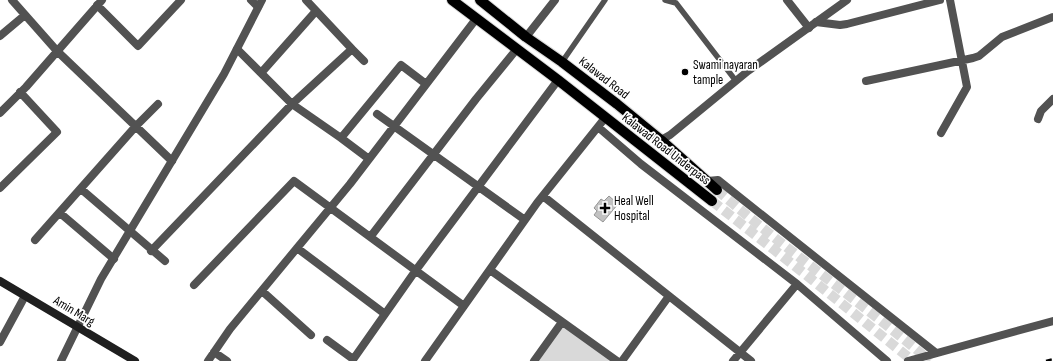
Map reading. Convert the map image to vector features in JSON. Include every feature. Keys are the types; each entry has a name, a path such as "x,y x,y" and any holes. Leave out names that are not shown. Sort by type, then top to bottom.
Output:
{"main road":[{"path":"452,0 516,50 558,80 605,118"},
{"name":"Kalawad Road","path":"486,2 526,37 612,100 708,181"},
{"name":"Kalawad Road Underpass","path":"605,118 712,201"},
{"name":"Kalawad Road Underpass","path":"708,181 717,190"},
{"name":"Amin Marg","path":"0,281 135,361"}],"street":[{"path":"12,0 57,51 172,161"},
{"path":"0,113 100,3 138,46 181,0"},
{"path":"61,361 102,279 224,74 260,3 251,0"},
{"path":"306,0 364,61"},
{"path":"526,37 555,0"},
{"path":"787,0 809,28"},
{"path":"661,140 670,135 736,81 847,0"},
{"path":"816,22 847,24 940,0"},
{"path":"941,133 967,87 950,0"},
{"path":"261,73 316,11"},
{"path":"0,36 25,15"},
{"path":"866,81 962,61 979,56 1002,37 1053,17"},
{"path":"208,361 230,329 369,159 476,18"},
{"path":"237,49 292,104 369,159"},
{"path":"151,250 292,104 352,49"},
{"path":"371,236 516,50"},
{"path":"341,138 401,65 426,84"},
{"path":"327,340 352,360 416,270 558,80"},
{"path":"0,188 57,132 20,92"},
{"path":"1038,119 1041,111 1053,99"},
{"path":"35,240 136,126 158,104"},
{"path":"377,114 480,186 525,220"},
{"path":"425,361 525,220 605,118"},
{"path":"598,127 641,164 797,284 887,361"},
{"path":"194,285 294,180 464,306"},
{"path":"708,181 718,180 936,353"},
{"path":"81,189 165,261"},
{"path":"543,196 751,361"},
{"path":"60,213 114,259"},
{"path":"297,248 385,314"},
{"path":"490,270 617,361"},
{"path":"733,361 797,284"},
{"path":"262,290 311,335"},
{"path":"0,342 25,296"},
{"path":"622,361 669,296"},
{"path":"908,361 1053,321"},
{"path":"534,361 562,322"},
{"path":"214,352 227,361"}],"lane":[{"path":"562,62 605,0"},
{"path":"665,0 676,4 736,81"}],"shaded area":[{"path":"562,322 617,361 534,361"}],"building":[{"path":"609,196 618,204 603,222 594,215 597,211 594,208 601,199 604,201"}],"tunnel":[{"path":"717,190 930,361"},
{"path":"712,201 913,361"}],"railway":[{"path":"1046,361 1053,359"}],"place":[{"name":"Swami nayaran tample","path":"685,72"},
{"name":"Heal Well Hospital","path":"605,208"}]}
